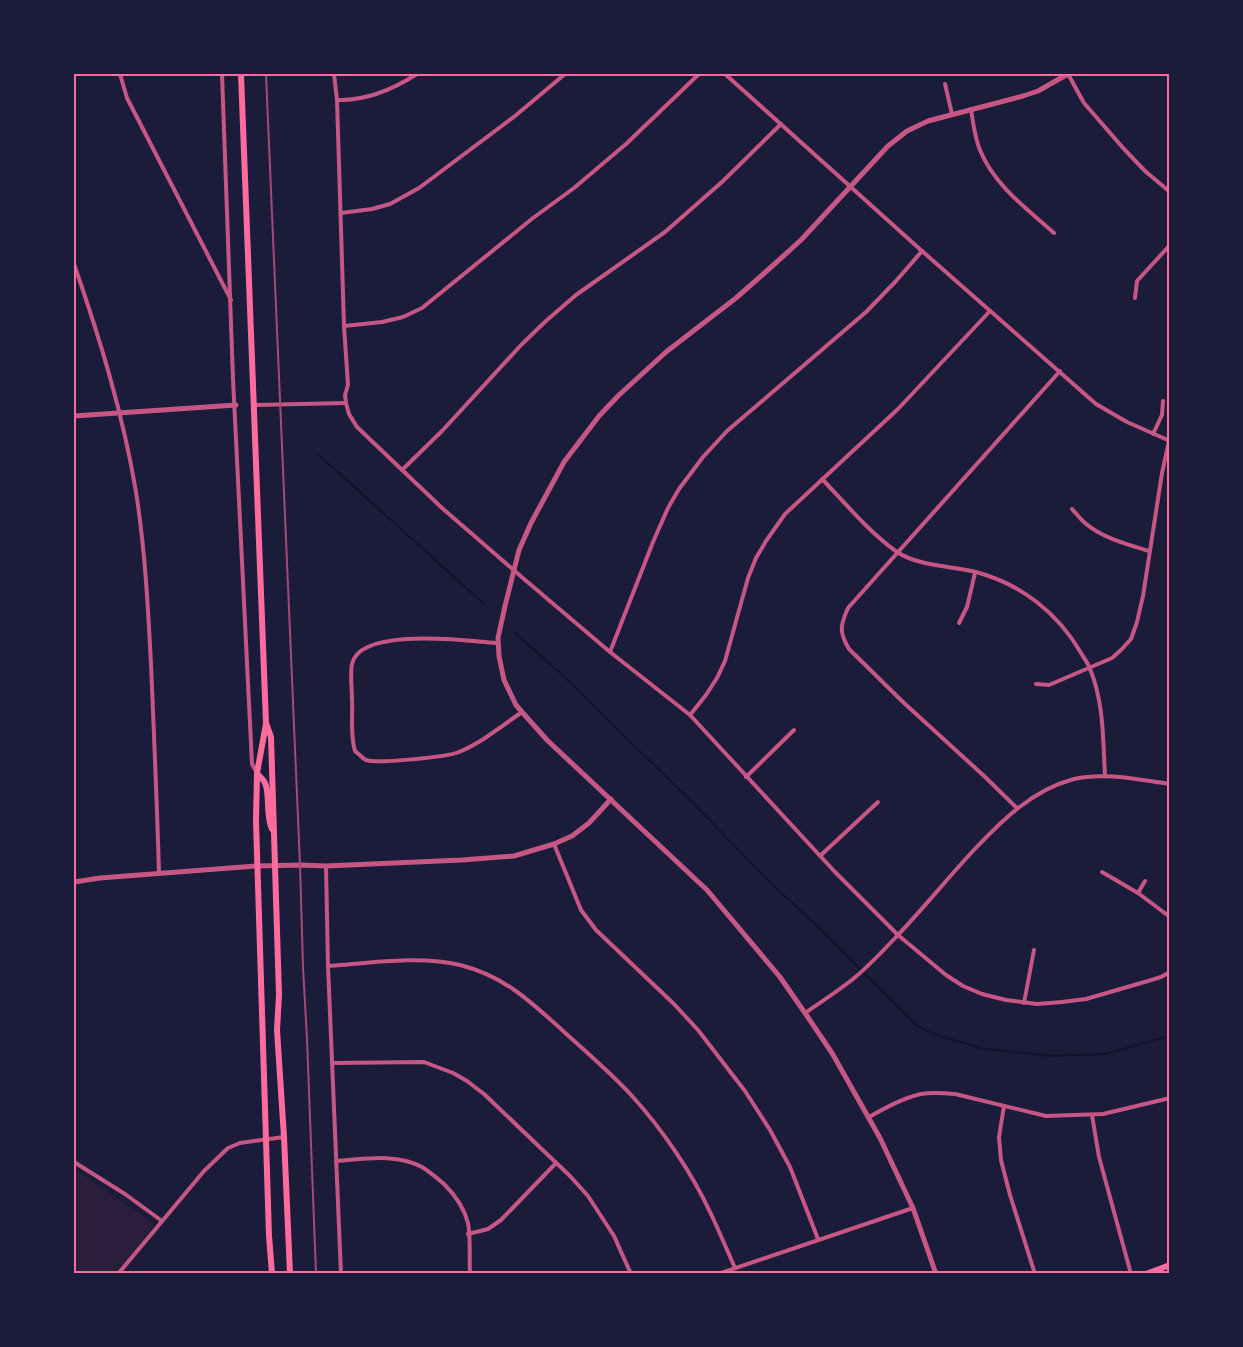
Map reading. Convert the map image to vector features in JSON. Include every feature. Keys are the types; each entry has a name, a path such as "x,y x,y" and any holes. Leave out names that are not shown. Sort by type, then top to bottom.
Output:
{"main road":[{"path":"241,74 266,723 257,773 257,866 272,1274"},
{"path":"266,723 271,737 279,995 277,1030 285,1137 290,1274"},
{"path":"257,773 266,787 267,815 274,832"},
{"path":"1146,1274 1170,1265"}],"street":[{"path":"120,74 127,98 231,300"},
{"path":"222,74 233,379 252,764 257,773"},
{"path":"334,74 337,100 348,385 345,395 349,414 357,426 442,508 610,652 690,715 820,856 898,935 933,965 963,986 982,994 1024,1003 1062,1002 1086,999 1161,977 1170,972"},
{"path":"337,100 368,97 390,89 417,74"},
{"path":"341,213 390,204 420,188 515,116 565,74"},
{"path":"344,326 382,322 403,317 422,308 533,218 592,174 699,74"},
{"path":"725,74 1096,404 1127,422 1169,441 1143,596 1131,639 1112,658 1049,685 1036,684"},
{"path":"936,1274 913,1208 880,1138 832,1053 805,1013 780,977 707,890 539,731 516,705 504,680 499,656 499,630 519,550 531,523 564,462 599,416 643,372 736,298 801,240 888,146 907,131 928,121 1038,91 1068,74 1084,103 1145,171 1170,192"},
{"path":"945,84 952,114"},
{"path":"971,109 980,150 992,172 1015,198 1054,233"},
{"path":"402,470 547,320 576,295 665,232 723,181 781,124"},
{"path":"1135,298 1137,281 1170,245"},
{"path":"610,652 668,508 703,457 727,432 866,312 922,251"},
{"path":"74,264 111,378 136,491 142,534 148,615 159,874"},
{"path":"690,715 717,678 725,661 748,578 756,558 785,514 898,409 990,310"},
{"path":"1017,808 849,649 841,630 848,608 1060,371"},
{"path":"1152,434 1162,415 1163,401"},
{"path":"255,405 346,403"},
{"path":"74,416 236,405"},
{"path":"822,479 864,524 898,552 923,561 994,578 1032,598 1059,621 1090,668 1100,704 1105,776"},
{"path":"1072,509 1093,529 1122,543 1149,550"},
{"path":"959,623 967,607 975,572"},
{"path":"498,643 396,639 366,647 357,652 352,664 355,751 366,760 377,761 428,758 459,752 522,712"},
{"path":"746,777 794,730"},
{"path":"805,1013 853,979 871,963 990,833 1017,808 1051,787 1081,778 1105,776 1170,784"},
{"path":"74,882 257,866 326,866 514,856 572,836 589,823 611,799"},
{"path":"820,856 878,802"},
{"path":"554,844 581,910 596,930 674,1004 698,1030 745,1091 790,1167 818,1239"},
{"path":"326,866 341,1274"},
{"path":"1102,872 1138,893 1170,917"},
{"path":"1138,893 1145,881"},
{"path":"1024,1003 1034,950"},
{"path":"328,966 412,960 458,964 483,972 524,995 632,1096 663,1135 711,1213 735,1268"},
{"path":"332,1063 424,1062 453,1073 484,1094 588,1196 614,1236 631,1274"},
{"path":"869,1117 914,1096 940,1092 1046,1116 1103,1114 1170,1098"},
{"path":"1004,1106 999,1137 1001,1160 1035,1274"},
{"path":"1092,1115 1099,1157 1131,1274"},
{"path":"118,1274 210,1164 228,1148 240,1143 285,1137"},
{"path":"336,1161 403,1160 424,1168 448,1188 458,1200 468,1224 470,1274"},
{"path":"74,1162 125,1194 162,1221"},
{"path":"468,1234 494,1226 556,1163"},
{"path":"718,1274 913,1208"}],"shaded area":[{"path":"74,1169 155,1224 117,1273 75,1274 74,1272"}],"waterway":[{"path":"319,455 485,605"},
{"path":"515,633 559,672 687,797 917,1026 934,1034 980,1048 1050,1056 1105,1054 1170,1036"}],"railway":[{"path":"266,74 316,1274"}]}
